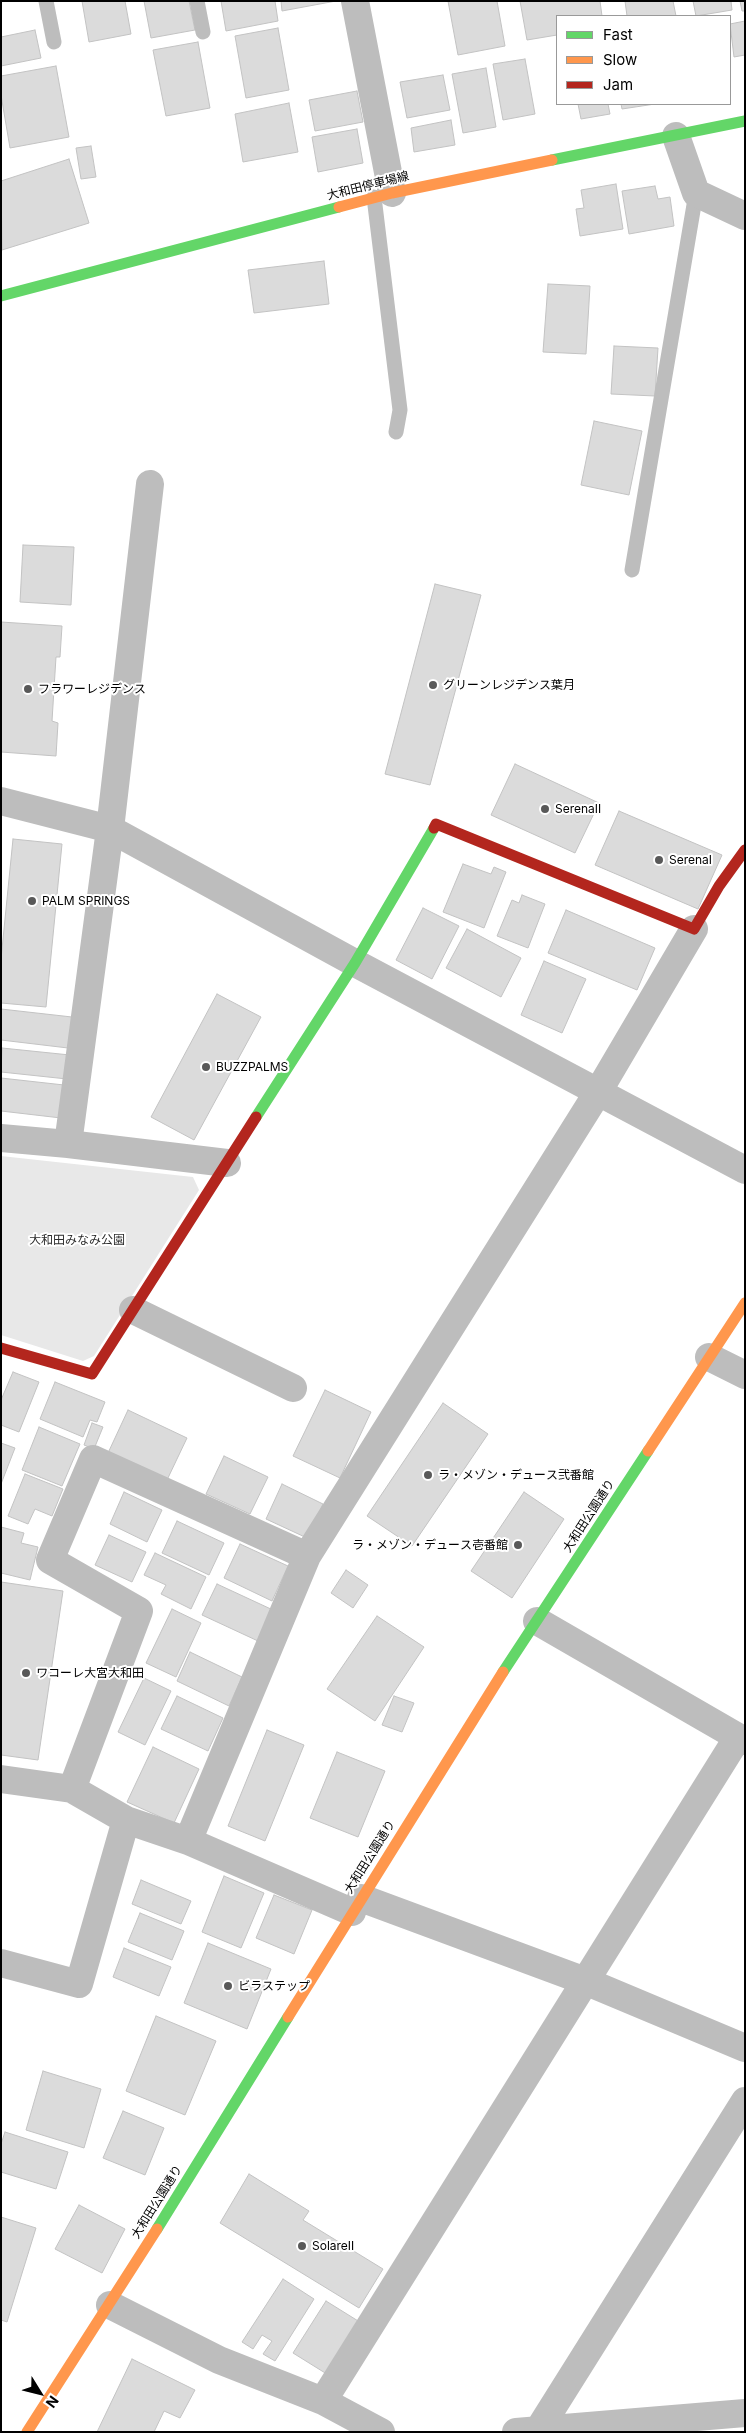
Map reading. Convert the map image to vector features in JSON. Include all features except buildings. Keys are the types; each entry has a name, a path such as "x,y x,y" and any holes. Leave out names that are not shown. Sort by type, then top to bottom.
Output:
{"street":[{"path":"355,1 383,195"},
{"name":"大和田停車場線","path":"1,296 383,195 745,121"},
{"path":"676,136 696,193 745,216"},
{"path":"68,1144 110,829 150,484"},
{"path":"1,802 110,829 355,963 745,1170"},
{"path":"1,1348 92,1374 355,963 436,824 694,929"},
{"path":"188,1841 307,1556 598,1092 719,886 745,850"},
{"path":"1,1138 227,1163"},
{"name":"大和田公園通り","path":"28,2432 110,2305 356,1905 537,1621 745,1303"},
{"path":"133,1310 293,1388"},
{"path":"709,1357 745,1376"},
{"path":"72,1789 139,1611 50,1560 93,1459 307,1556"},
{"path":"323,2400 585,1981 742,1739 537,1621"},
{"path":"1,1779 72,1789 126,1820 188,1841 356,1905 585,1981 745,2048"},
{"path":"1,1963 79,1984 126,1820"},
{"path":"528,2431 745,2102"},
{"path":"110,2305 219,2360 323,2400 381,2432"},
{"path":"528,2431 730,2420"}],"lane":[{"path":"46,1 54,42"},
{"path":"197,1 202,32"},
{"path":"632,570 696,193"},
{"path":"383,195 400,410 396,432"}],"green space":[{"name":"大和田みなみ公園","path":"1,1156 193,1177 199,1190 94,1356 83,1361 1,1335"}],"traffic: fast":[{"path":"552,160 745,121"},
{"path":"1,296 339,207"},
{"path":"256,1117 355,963 434,828"},
{"path":"503,1672 648,1451"},
{"path":"157,2229 288,2017"}],"traffic: slow":[{"path":"339,207 392,193 552,160"},
{"path":"648,1451 745,1303"},
{"path":"288,2017 503,1672"},
{"path":"27,2432 157,2229"}],"traffic: jam":[{"path":"434,828 436,824 694,929 719,886 745,850"},
{"path":"1,1348 92,1374 256,1117"}],"place":[{"name":"グリーンレジデンス葉月","path":"433,685"},
{"name":"フラワーレジデンス","path":"28,689"},
{"name":"SerenaⅡ","path":"545,809"},
{"name":"SerenaⅠ","path":"659,860"},
{"name":"PALM SPRINGS","path":"32,901"},
{"name":"BUZZPALMS","path":"206,1067"},
{"name":"ラ・メゾン・デュース弐番館","path":"428,1475"},
{"name":"ラ・メゾン・デュース壱番館","path":"518,1545"},
{"name":"ワコーレ大宮大和田","path":"26,1673"},
{"name":"ビラステップ","path":"228,1986"},
{"name":"SolareⅡ","path":"302,2246"}]}
